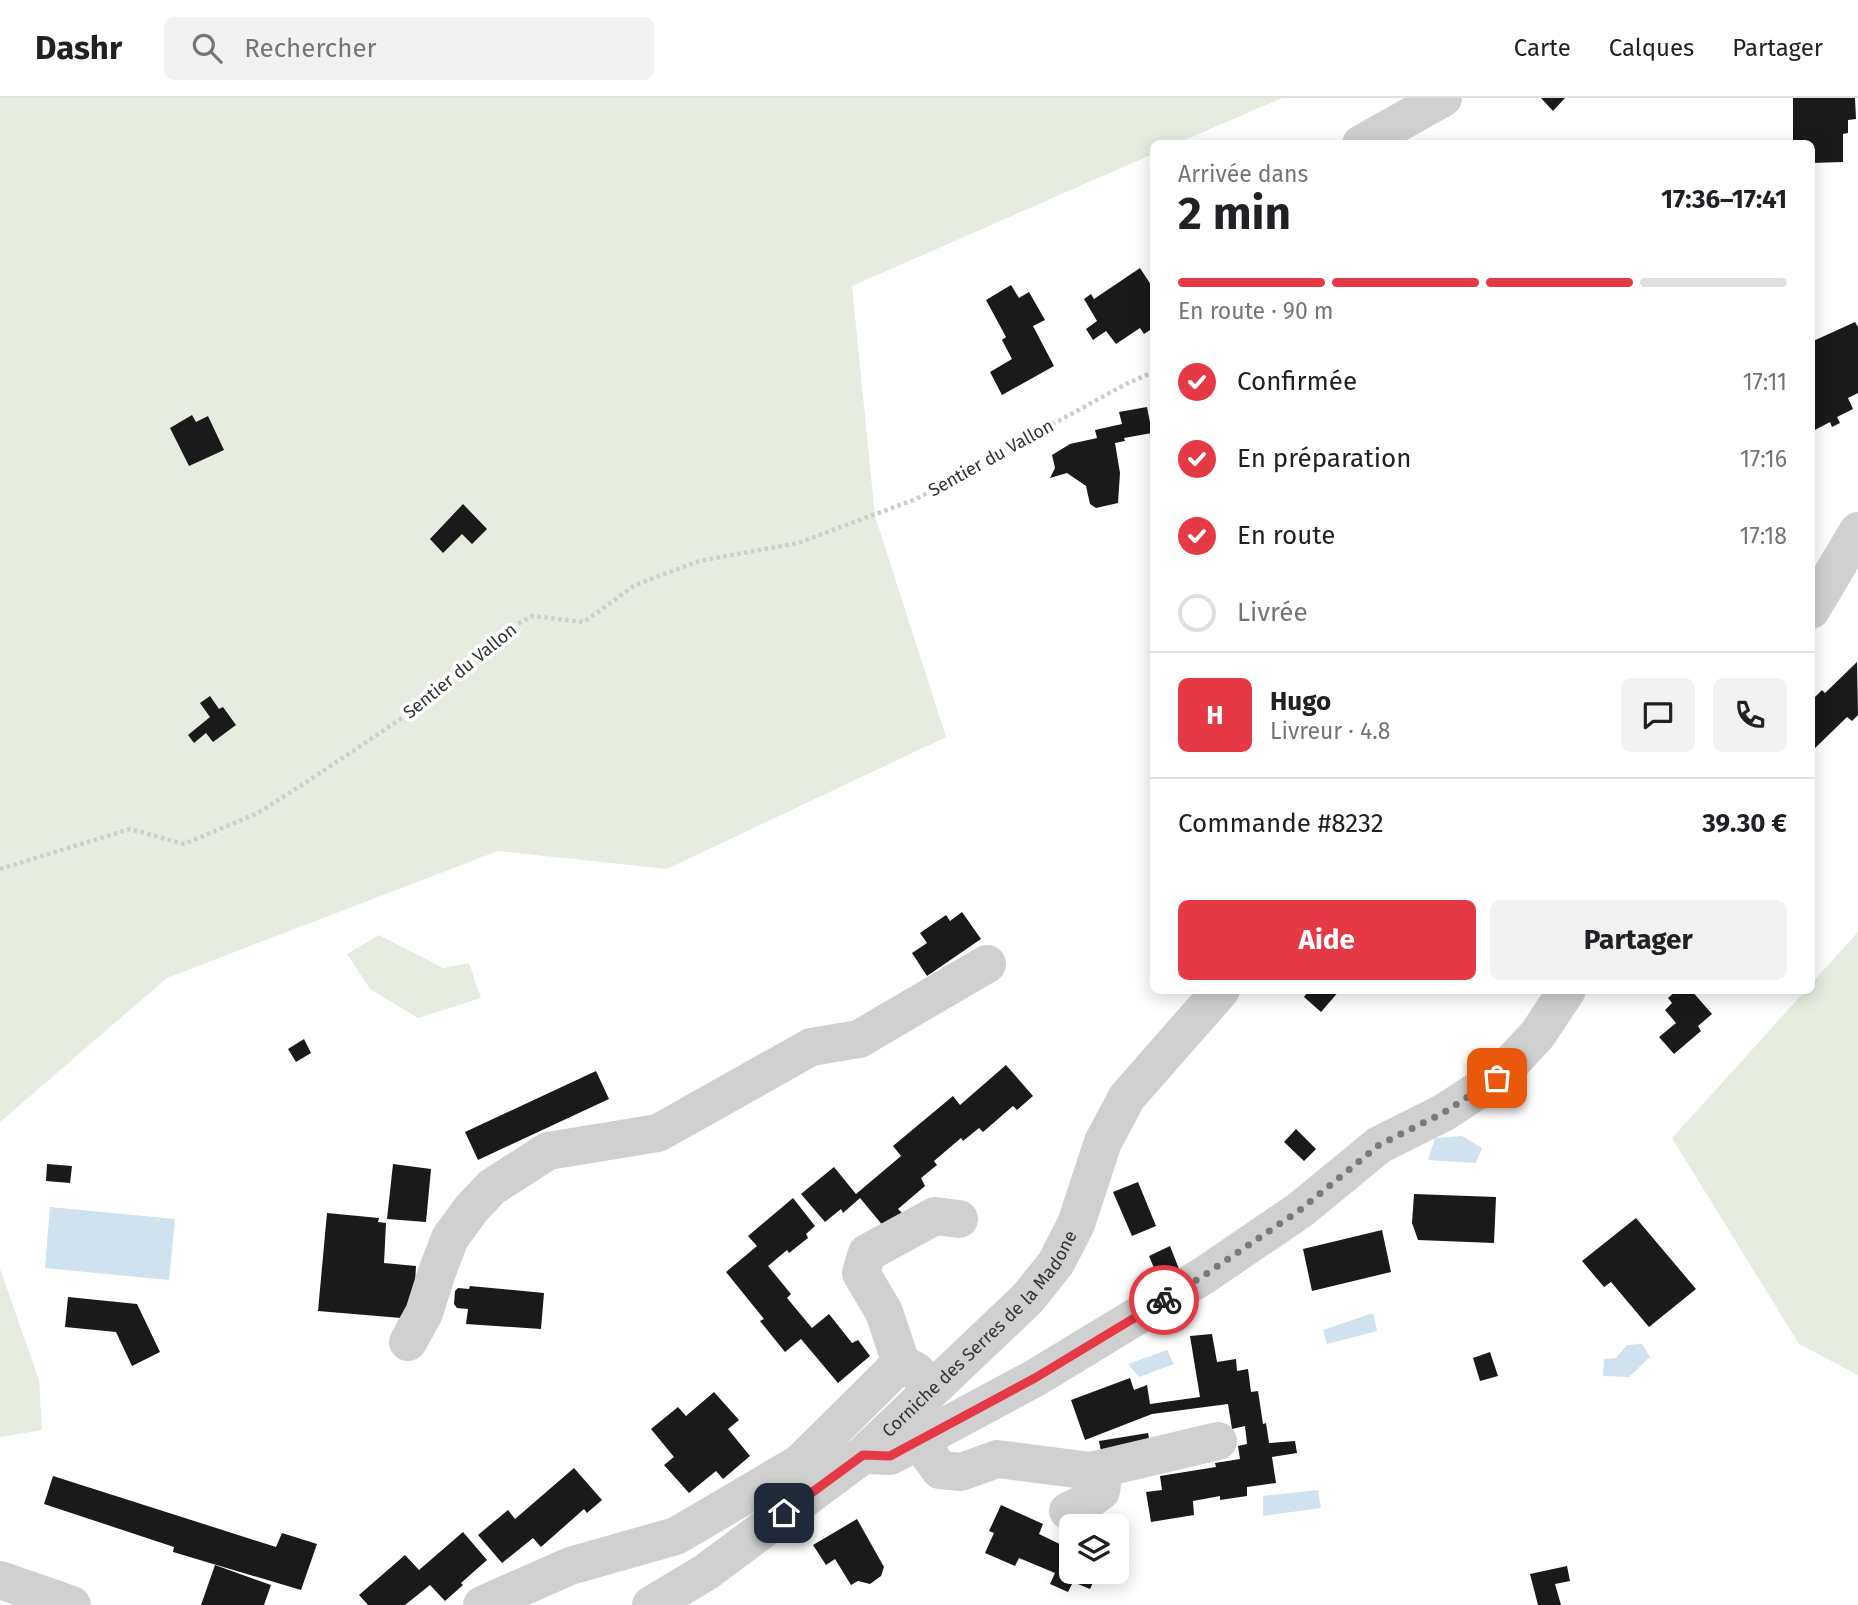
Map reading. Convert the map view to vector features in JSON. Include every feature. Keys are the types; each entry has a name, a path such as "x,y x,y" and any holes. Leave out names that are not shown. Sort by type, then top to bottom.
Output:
{"street":[{"path":"1368,140 1443,98"},
{"path":"1815,603 1858,531"},
{"path":"408,1342 424,1313 450,1238 492,1187 548,1151 658,1133 811,1046 859,1039 987,964"},
{"name":"Corniche des Serres de la Madone","path":"651,1605 706,1572 863,1455 1028,1297 1056,1263 1076,1224 1103,1142 1127,1097 1217,994"},
{"path":"863,1455 890,1456 919,1441 1035,1378 1203,1276 1300,1210 1379,1145 1443,1113 1497,1078 1538,1034 1564,994"},
{"path":"931,1389 916,1371 901,1363 884,1312 861,1273 867,1253 935,1216 959,1219"},
{"path":"481,1605 570,1566 676,1536 800,1463 901,1363"},
{"path":"919,1441 940,1471 961,1472 997,1459 1091,1471 1218,1441"},
{"path":"1068,1511 1085,1503 1101,1490 1104,1468"},
{"path":"0,1580 72,1605"}],"path":[{"name":"Sentier du Vallon","path":"0,869 130,829 184,844 258,813 405,716 503,632 532,616 584,622 635,585 699,561 798,543 916,499 1150,373"}],"shaded area":[{"path":"0,98 1282,98 1185,140 1150,140 1150,155 852,286 875,516 946,737 667,869 498,851 167,978 0,1122"},
{"path":"1858,932 1858,1375 1799,1344 1672,1138 1802,994 1815,994 1815,980"},
{"path":"379,935 443,968 469,963 481,998 418,1018 370,989 347,954"},
{"path":"0,1269 39,1380 42,1430 0,1437"}],"water":[{"path":"1462,1136 1482,1148 1476,1163 1428,1160 1435,1138"},
{"path":"50,1207 175,1219 169,1280 45,1268"},
{"path":"1373,1313 1377,1331 1327,1344 1323,1330"},
{"path":"1642,1344 1650,1357 1629,1377 1603,1376 1604,1359 1616,1358 1627,1345"},
{"path":"1167,1350 1174,1364 1139,1377 1128,1364"},
{"path":"1318,1490 1321,1508 1263,1516 1263,1496"}],"building":[{"path":"1541,98 1565,98 1553,111"},
{"path":"1793,98 1855,98 1856,119 1848,120 1848,133 1843,134 1843,162 1815,163 1815,140 1793,140"},
{"path":"1140,268 1150,283 1150,330 1144,334 1140,328 1116,344 1106,331 1093,340 1086,329 1097,321 1084,299 1091,294 1094,299"},
{"path":"1011,285 1019,298 1029,292 1045,320 1033,326 1054,366 1002,395 990,372 1012,359 1002,340 1006,337 986,300"},
{"path":"1855,322 1858,327 1858,393 1848,398 1853,409 1837,417 1840,423 1832,427 1830,422 1815,430 1815,340"},
{"path":"1147,407 1150,433 1124,438 1125,441 1115,443 1120,473 1118,503 1096,508 1090,504 1086,486 1067,473 1050,478 1055,468 1052,455 1070,444 1097,438 1095,430 1122,424 1119,412"},
{"path":"192,415 196,422 208,416 224,450 189,466 170,428"},
{"path":"463,504 487,529 472,544 462,534 443,553 430,539"},
{"path":"1857,662 1858,715 1852,721 1847,717 1815,748 1815,697 1822,690 1825,693"},
{"path":"210,696 219,709 223,707 236,725 213,742 206,733 194,743 188,735 210,717 200,703"},
{"path":"962,912 981,939 927,976 912,953 927,943 920,933 946,915 950,921"},
{"path":"1306,994 1337,994 1321,1012 1304,997"},
{"path":"1672,994 1694,994 1712,1014 1698,1026 1701,1031 1674,1054 1659,1037 1676,1023 1665,1010 1672,1003 1668,998"},
{"path":"304,1039 311,1053 296,1062 288,1049"},
{"path":"1006,1065 1033,1096 1017,1110 1013,1106 983,1132 979,1128 963,1141 961,1138 934,1161 937,1165 921,1178 925,1186 898,1209 902,1213 884,1227 860,1198 843,1213 841,1209 825,1222 801,1194 834,1167 856,1194 901,1156 893,1146 953,1096 960,1105"},
{"path":"596,1071 609,1099 478,1160 465,1132"},
{"path":"1296,1129 1316,1149 1304,1161 1284,1142"},
{"path":"47,1164 72,1166 70,1183 46,1181"},
{"path":"393,1164 431,1169 426,1222 387,1219"},
{"path":"1138,1182 1156,1226 1132,1236 1113,1192"},
{"path":"1414,1194 1496,1197 1494,1243 1418,1240 1412,1223"},
{"path":"793,1198 815,1226 806,1234 808,1238 789,1253 787,1250 768,1266 791,1294 787,1298 812,1328 829,1314 852,1343 858,1340 870,1356 838,1383 801,1339 785,1352 760,1321 764,1319 726,1272 757,1246 748,1236"},
{"path":"327,1213 379,1218 378,1222 386,1223 384,1263 416,1266 413,1319 318,1311"},
{"path":"1636,1218 1696,1289 1649,1327 1611,1282 1604,1287 1582,1261"},
{"path":"1382,1230 1391,1272 1312,1291 1303,1249"},
{"path":"1170,1246 1181,1274 1160,1282 1149,1256"},
{"path":"470,1286 544,1293 541,1329 466,1324 468,1309 457,1308 454,1304 455,1291 458,1288 469,1289"},
{"path":"68,1297 137,1304 160,1352 132,1366 116,1332 65,1327"},
{"path":"1212,1334 1217,1362 1236,1359 1237,1371 1248,1369 1251,1392 1258,1391 1269,1443 1295,1441 1297,1453 1272,1457 1276,1483 1247,1487 1247,1496 1220,1500 1220,1496 1193,1501 1194,1515 1151,1522 1146,1492 1162,1490 1160,1476 1216,1467 1215,1463 1240,1459 1238,1446 1247,1444 1245,1426 1232,1429 1228,1404 1152,1414 1085,1440 1071,1400 1130,1378 1134,1390 1147,1385 1150,1404 1200,1397 1190,1336"},
{"path":"1490,1352 1498,1376 1480,1381 1473,1358"},
{"path":"714,1392 739,1420 728,1429 750,1456 723,1479 716,1471 689,1493 664,1465 674,1457 651,1429 678,1407 686,1416"},
{"path":"1148,1433 1151,1449 1102,1457 1099,1441"},
{"path":"574,1468 602,1500 587,1513 584,1509 541,1547 533,1538 502,1563 478,1535 508,1510 515,1519"},
{"path":"53,1476 276,1547 282,1533 317,1544 301,1590 173,1552 174,1547 44,1504"},
{"path":"1001,1505 1043,1524 1039,1534 1059,1544 1059,1584 1072,1584 1068,1592 1050,1584 1055,1573 1019,1558 1015,1566 985,1553 994,1533 989,1531"},
{"path":"857,1519 884,1567 881,1576 870,1584 858,1581 851,1585 835,1559 826,1565 813,1545"},
{"path":"463,1532 487,1560 445,1601 430,1585 405,1605 368,1605 359,1595 405,1555 419,1570"},
{"path":"215,1565 271,1585 264,1605 201,1605"},
{"path":"1567,1566 1570,1581 1555,1584 1561,1605 1538,1605 1530,1574"},
{"path":"1078,1584 1092,1584 1090,1589"}],"way so far":[{"path":"1164,1300 1300,1210 1379,1145 1443,1113 1497,1078"}],"route":[{"path":"784,1513 863,1455 890,1456 1035,1378 1164,1300"}]}
